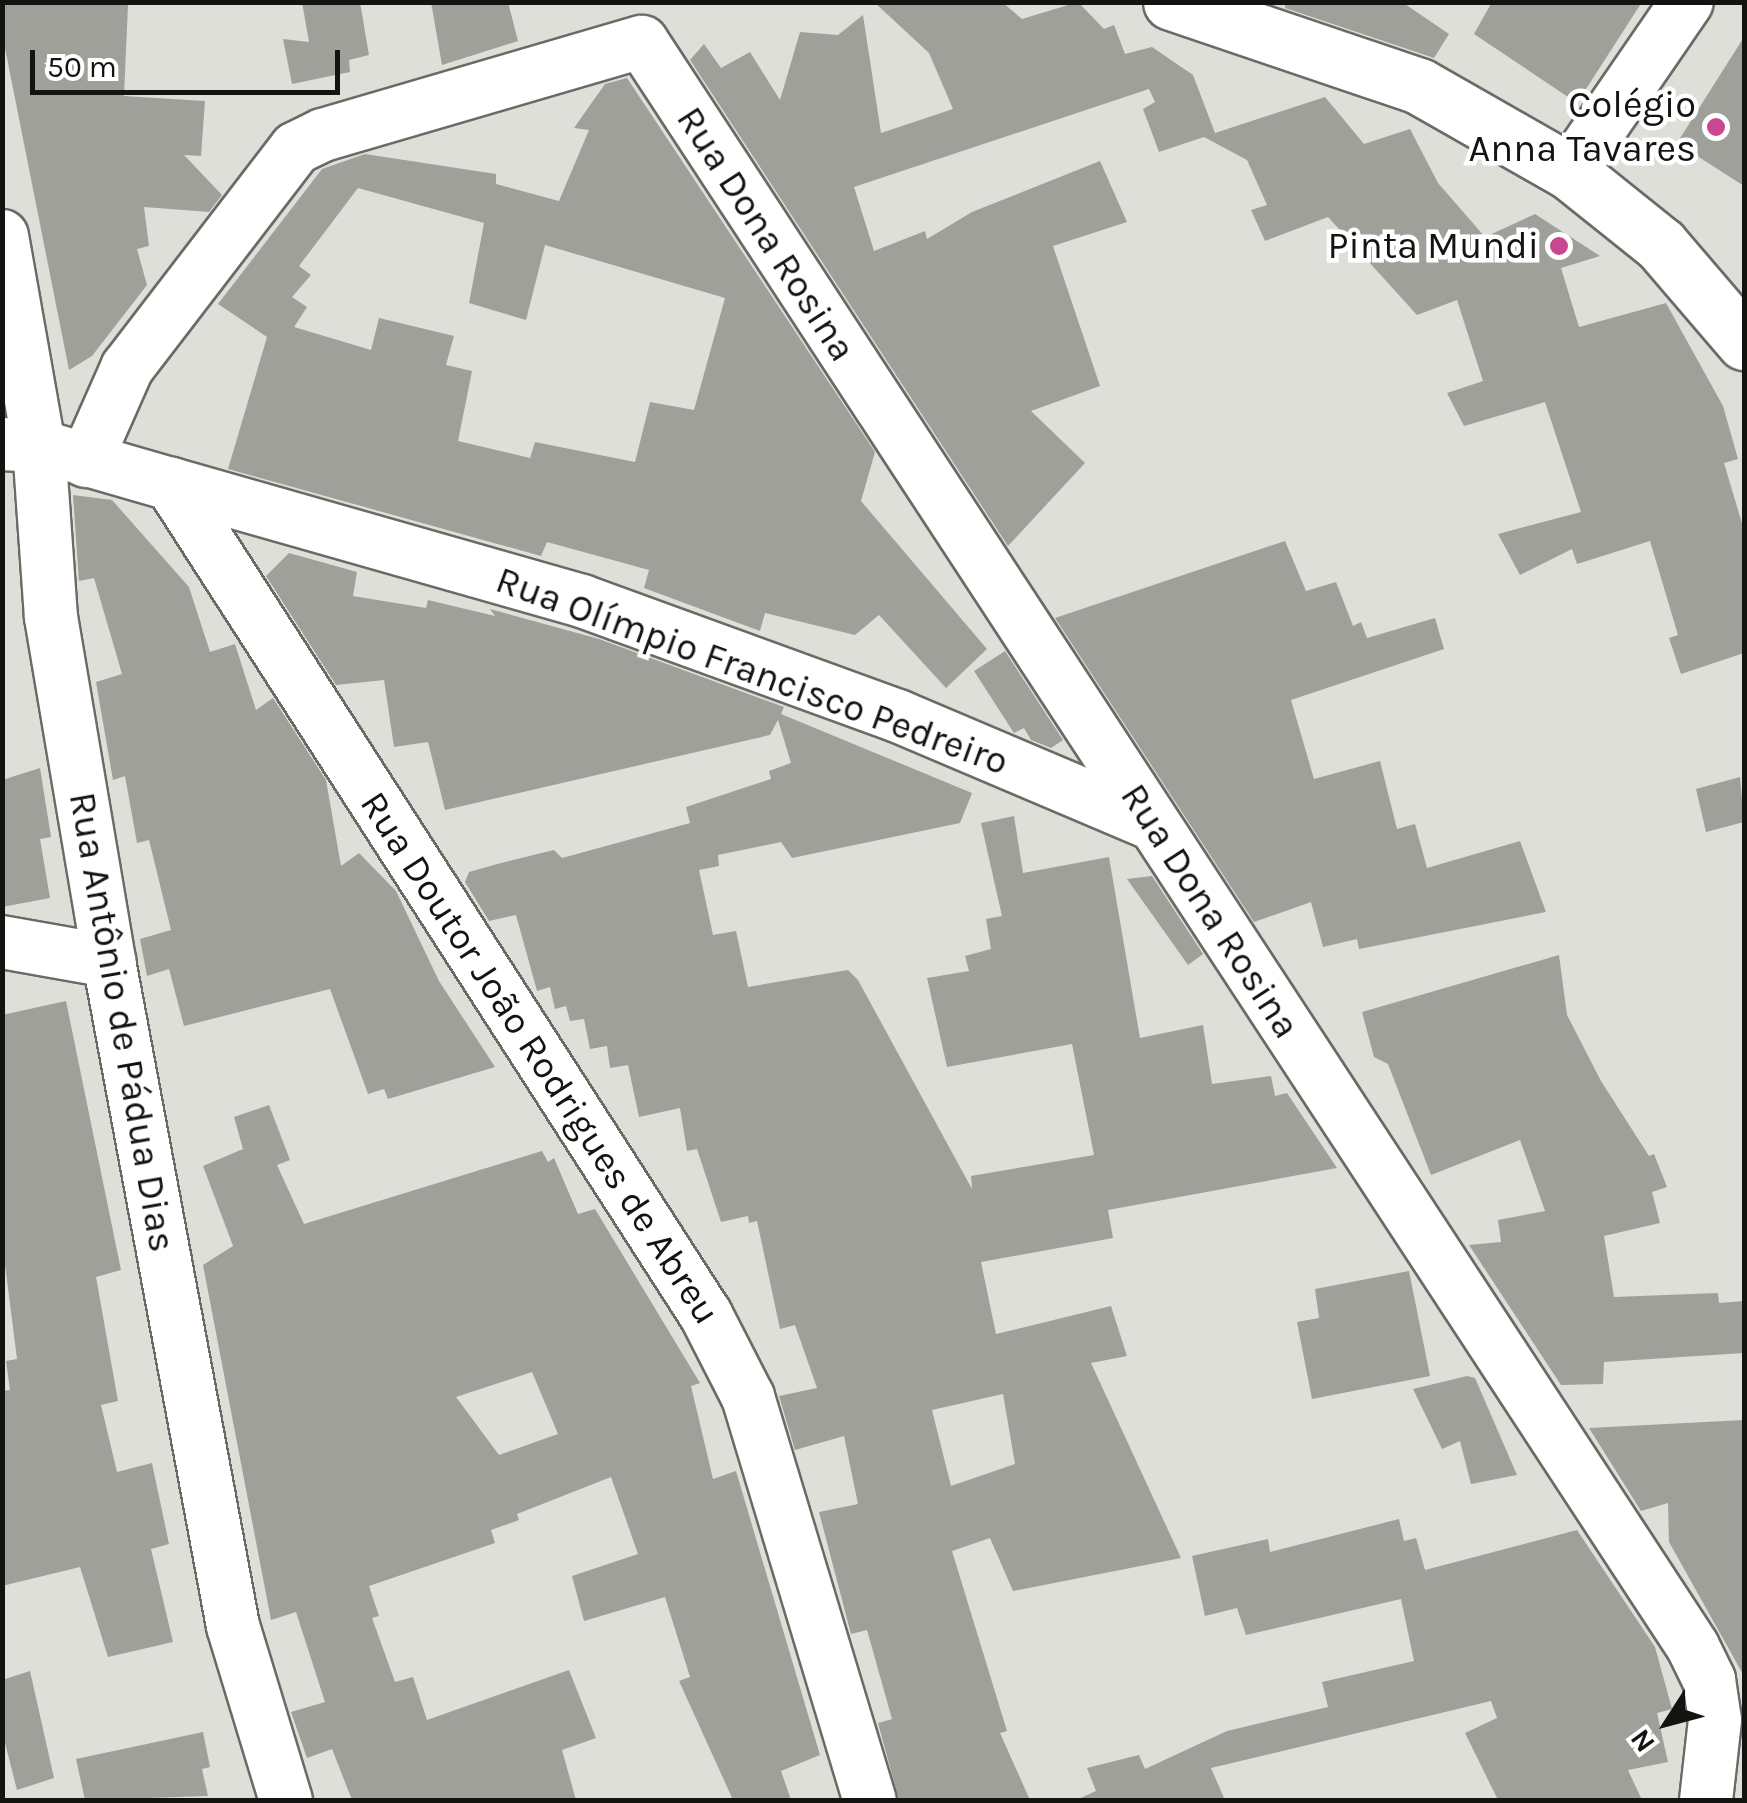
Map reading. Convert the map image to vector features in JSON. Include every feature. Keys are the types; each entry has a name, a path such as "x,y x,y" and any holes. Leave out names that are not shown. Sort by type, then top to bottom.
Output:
{"main road":[{"path":"1170,2 1419,86 1570,172 1661,244 1744,342"}],"street":[{"path":"1570,172 1688,2"},
{"name":"Rua Dona Rosina","path":"42,450 126,368 296,148 323,134 642,42 1692,1647 1708,1680 1715,1720 1706,1800"},
{"name":"Rua Antônio de Pádua Dias","path":"2,236 42,450 44,571 109,960 233,1626 286,1800"},
{"path":"42,450 172,484"},
{"name":"Rua Olímpio Francisco Pedreiro","path":"172,484 582,601 898,716 1153,824"},
{"name":"Rua Doutor João Rodrigues de Abreu","path":"172,484 706,1315 748,1397 870,1800"},
{"path":"2,942 109,960"}],"building":[{"path":"2,2 128,5 124,96 205,101 201,156 184,155 222,195 209,212 144,207 149,246 137,249 147,285 92,356 69,370 2,33"},
{"path":"302,2 360,2 369,55 349,60 350,72 292,84 283,39 309,42"},
{"path":"431,2 508,2 518,41 442,65"},
{"path":"874,2 1002,2 1022,19 1078,2 1104,29 1114,25 1125,54 1152,47 1193,75 1215,133 1325,97 1364,144 1410,129 1438,183 1485,237 1535,214 1600,256 1561,268 1579,327 1666,303 1723,406 1738,459 1724,463 1744,530 1744,653 1681,674 1669,638 1678,635 1650,541 1577,564 1572,549 1520,575 1498,534 1581,512 1545,402 1464,426 1447,393 1483,381 1457,300 1417,315 1328,217 1265,241 1251,210 1267,205 1247,160 1204,137 1159,152 1143,109 1155,102 1149,89 854,187 874,251 925,231 927,239 972,212 1100,161 1127,222 1053,246 1100,386 1031,411 1085,463 1008,546 690,60 704,44 721,68 750,52 780,100 800,32 838,35 863,15 881,133 953,109 929,53"},
{"path":"1286,2 1402,2 1449,34 1434,58 1285,8"},
{"path":"1492,2 1642,2 1577,103 1474,34"},
{"name":"Colégio Anna Tavares","path":"1744,37 1744,186 1677,143"},
{"path":"627,78 875,452 861,501 987,649 946,688 879,615 855,635 765,613 760,631 644,588 649,570 547,542 541,556 228,469 267,337 218,304 322,169 365,154 496,174 496,184 559,201 589,130 574,128 605,84","holes":["358,188 484,223 469,303 526,320 545,245 725,298 694,410 650,402 635,462 535,442 530,458 458,441 472,371 446,365 454,336 379,318 371,350 294,327 307,307 292,297 311,275 299,266"]},
{"path":"73,495 112,500 189,587 210,652 235,644 256,710 273,698 326,780 341,866 359,853 396,891 439,981 495,1067 388,1099 384,1089 368,1094 330,989 184,1026 169,969 147,976 140,939 171,930 149,840 137,843 125,776 113,780 96,682 122,674 94,578 79,581"},
{"path":"1285,541 1306,591 1336,582 1353,626 1361,622 1367,638 1435,618 1444,649 1291,700 1314,779 1380,761 1397,829 1415,824 1427,868 1520,841 1546,912 1359,949 1357,939 1323,947 1311,902 1254,922 1055,618"},
{"path":"289,553 357,572 353,596 426,608 428,600 495,616 490,609 599,639 784,707 781,714 972,793 960,823 792,858 781,842 718,855 719,866 699,870 713,935 736,931 748,987 848,970 858,980 972,1189 971,1176 1094,1155 1072,1044 947,1067 927,978 969,971 965,956 991,949 986,919 1002,916 981,823 1014,816 1023,873 1109,857 1140,1038 1203,1025 1212,1084 1271,1076 1275,1096 1287,1093 1337,1168 1108,1210 1113,1238 981,1262 996,1334 1111,1306 1127,1356 1091,1363 1181,1558 1013,1591 990,1538 952,1551 1007,1731 1000,1733 1030,1800 899,1800 878,1723 892,1719 867,1630 851,1634 819,1512 858,1504 844,1436 795,1450 779,1396 817,1388 795,1325 780,1329 757,1221 749,1223 748,1216 721,1222 697,1149 687,1151 680,1108 639,1117 628,1065 610,1068 607,1046 590,1049 584,1019 570,1021 566,1006 555,1009 550,987 537,991 516,915 489,921 465,882 469,872 501,863 554,850 562,858 690,823 686,807 771,779 769,771 791,763 778,720 770,735 445,810 428,742 394,747 384,680 336,685 266,576","holes":["1003,1394 1015,1464 951,1486 932,1410"]},
{"path":"1005,651 1063,740 1051,748 1031,740 1024,728 1014,733 974,671"},
{"path":"40,768 51,837 40,839 50,898 2,907 2,780"},
{"path":"1740,777 1744,822 1706,832 1696,789"},
{"path":"1152,876 1203,954 1188,965 1127,879"},
{"path":"1559,955 1567,1015 1601,1081 1649,1156 1654,1154 1667,1187 1652,1192 1660,1223 1604,1236 1614,1297 1718,1293 1719,1303 1744,1301 1744,1353 1604,1362 1603,1384 1561,1385 1469,1245 1501,1242 1498,1220 1545,1211 1520,1140 1431,1175 1388,1064 1374,1057 1362,1012"},
{"path":"66,1001 121,1270 96,1277 118,1401 101,1405 117,1472 152,1463 169,1544 151,1549 173,1642 108,1657 80,1567 2,1586 2,1391 10,1390 6,1361 17,1359 2,1241 2,1015"},
{"path":"269,1105 290,1160 277,1165 304,1224 542,1151 548,1162 554,1158 578,1214 595,1209 700,1383 691,1386 713,1479 736,1471 820,1755 781,1771 791,1800 733,1800 679,1681 690,1677 665,1597 584,1621 572,1576 638,1554 611,1477 517,1514 519,1520 491,1530 495,1543 369,1586 379,1616 372,1618 395,1682 413,1677 427,1720 569,1670 596,1738 562,1750 576,1800 352,1800 332,1749 307,1758 291,1712 325,1702 296,1612 271,1620 203,1265 233,1246 203,1166 243,1149 234,1117","holes":["532,1372 558,1434 499,1455 456,1397"]},
{"path":"1409,1271 1430,1376 1312,1399 1297,1322 1319,1318 1315,1289"},
{"path":"1467,1376 1475,1378 1517,1475 1471,1484 1460,1441 1442,1449 1413,1389"},
{"path":"1744,1420 1744,1676 1669,1542 1668,1503 1641,1511 1589,1428"},
{"path":"1399,1519 1404,1541 1416,1538 1425,1570 1577,1530 1655,1647 1672,1709 1657,1713 1668,1762 1628,1770 1642,1800 1498,1800 1465,1733 1497,1718 1491,1701 1211,1768 1225,1800 1076,1800 1096,1791 1087,1768 1139,1755 1145,1769 1227,1731 1328,1707 1322,1682 1414,1661 1401,1599 1246,1635 1237,1608 1205,1616 1192,1556 1268,1539 1270,1552"},
{"path":"30,1671 54,1778 17,1790 2,1731 2,1680"},
{"path":"203,1732 210,1767 202,1769 208,1796 85,1800 76,1759"}],"place":[{"name":"Colégio Anna Tavares","path":"1716,127"},
{"name":"Pinta Mundi","path":"1559,246"}]}
